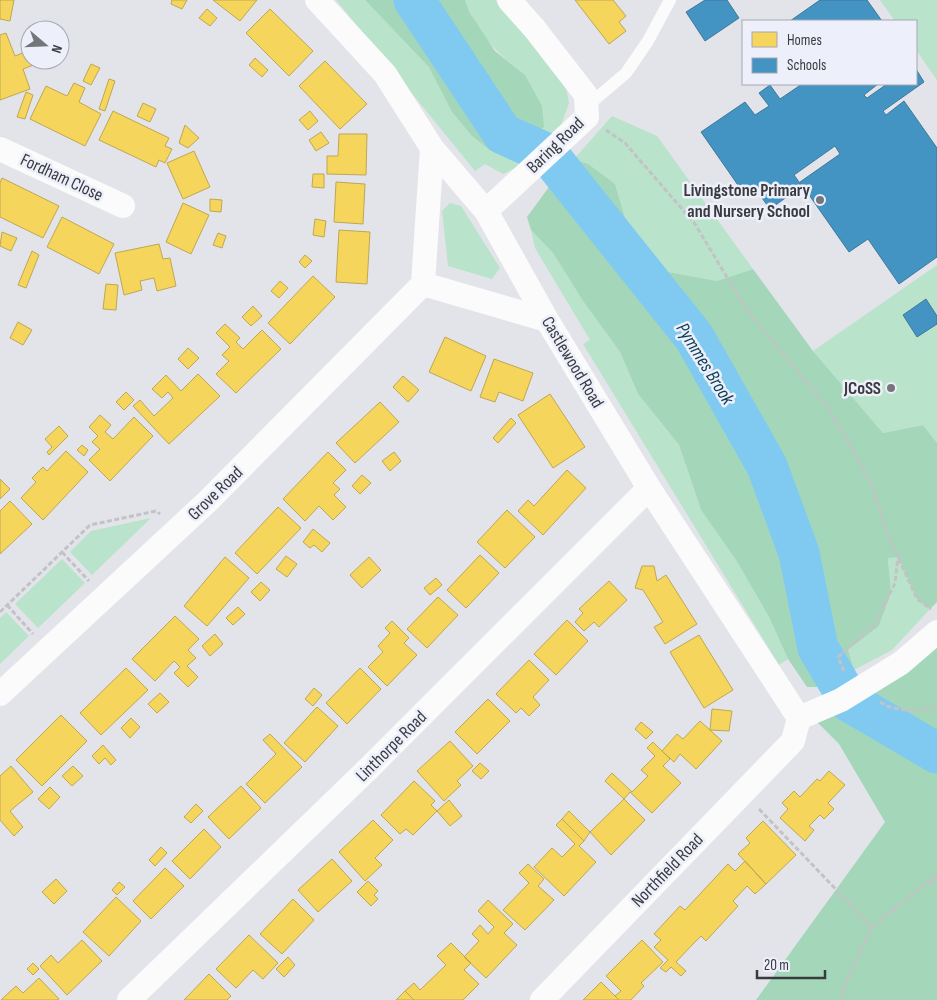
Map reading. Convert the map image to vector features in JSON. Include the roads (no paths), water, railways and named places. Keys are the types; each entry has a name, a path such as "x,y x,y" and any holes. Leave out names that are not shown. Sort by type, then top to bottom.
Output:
{"street":[{"name":"Castlewood Road","path":"317,0 386,74 432,148 486,212 547,320 649,488 799,718"},
{"name":"Baring Road","path":"486,212 569,134 587,112 586,95 510,0"},
{"path":"432,148 423,284 547,320"},
{"name":"Fordham Close","path":"0,149 123,206"},
{"name":"Grove Road","path":"0,694 178,529 423,284"},
{"name":"Linthorpe Road","path":"129,1000 369,768 649,488"},
{"path":"799,718 847,696 901,663 937,632"},
{"name":"Northfield Road","path":"542,1000 793,741 799,718"}],"lane":[{"path":"587,112 626,73 648,40 670,0"}],"waterway":[{"name":"Pymmes Brook","path":"414,0 503,134 548,154 694,337 767,466 799,553 818,648 850,702 937,753"}],"place":[{"name":"Livingstone Primary and Nursery School","path":"820,200"},
{"name":"JCoSS","path":"891,388"}]}
